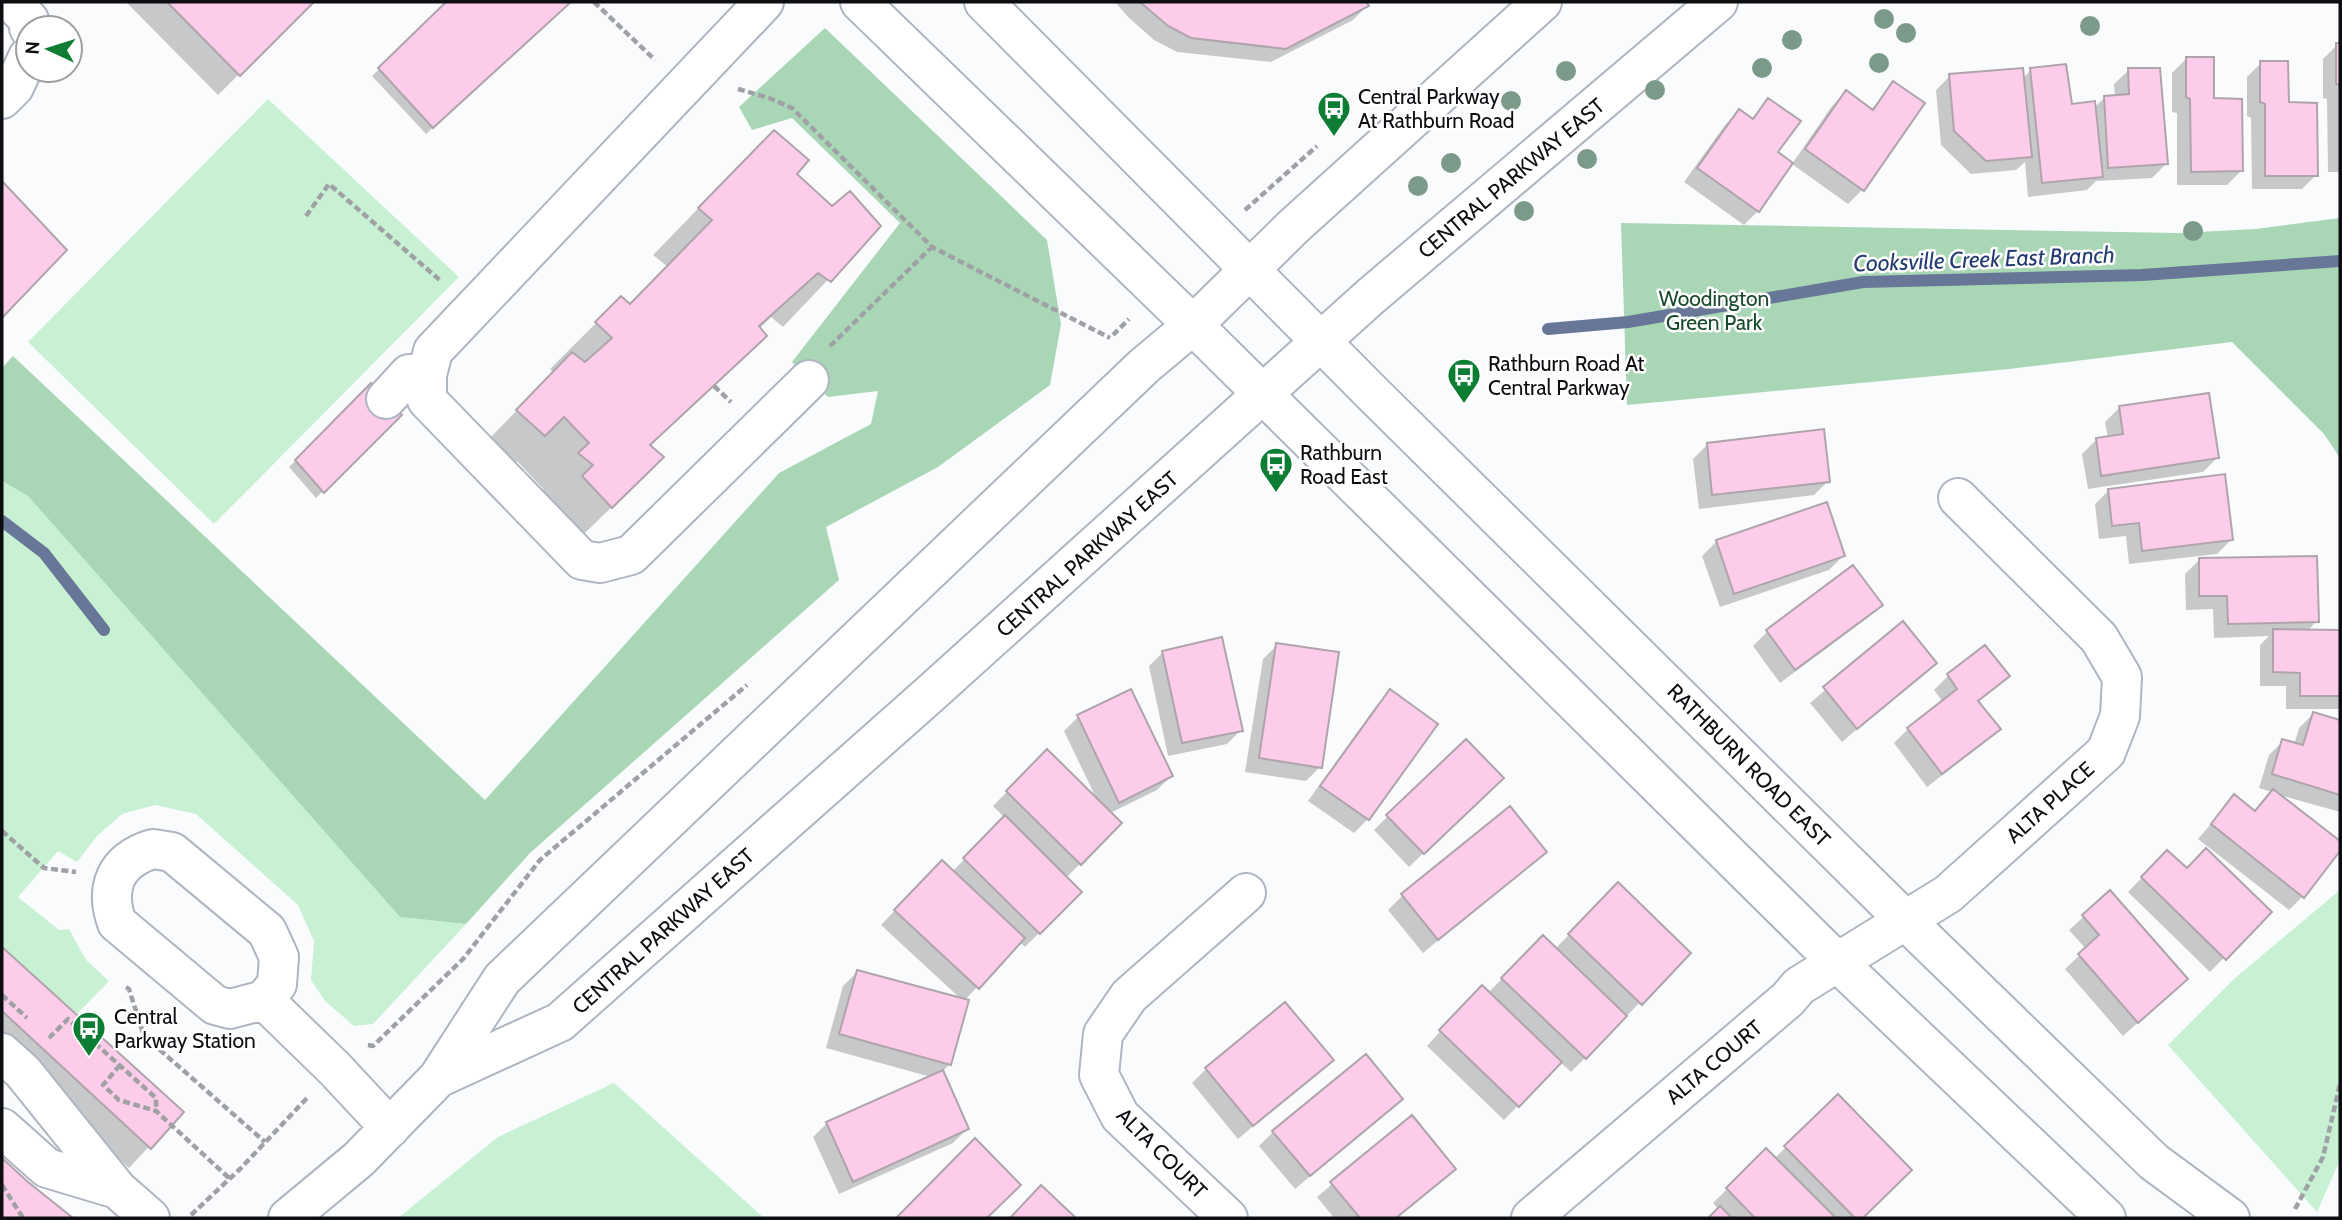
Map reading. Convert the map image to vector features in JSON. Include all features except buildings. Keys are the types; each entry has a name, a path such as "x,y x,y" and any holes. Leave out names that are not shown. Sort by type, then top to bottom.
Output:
{"street":[{"path":"860,2 1193,325 1837,962 2106,1218"},
{"name":"RATHBURN ROAD EAST","path":"984,2 1321,342 1905,920 2154,1162 2230,1218"},
{"name":"CENTRAL PARKWAY EAST","path":"288,1218 359,1158 438,1078 502,979 1144,366 1193,325 1294,226 1542,2"},
{"name":"CENTRAL PARKWAY EAST","path":"438,1078 560,1022 930,694 1371,296 1718,2"},
{"path":"745,8 683,88 433,351 427,375 428,400 582,559 600,563 631,555 809,380"},
{"path":"2,99 15,84"},
{"path":"386,399 409,374 427,375"},
{"name":"ALTA PLACE","path":"1905,920 1948,894 2106,752 2120,716 2122,677 2099,638 1958,498"},
{"path":"153,849 173,852 267,931 279,957 277,984 264,1000 230,1009 215,1005 117,923 111,909 110,895 115,878 134,855 153,849"},
{"name":"ALTA COURT","path":"1228,1218 1120,1116 1099,1076 1103,1034 1129,996 1246,892"},
{"name":"ALTA COURT","path":"1531,1218 1788,999 1799,986 1905,920"},
{"path":"264,1000 335,1069 390,1128"},
{"path":"2,1052 23,1072 117,1189 150,1218"},
{"path":"2,1128 47,1168 117,1189"}],"path":[{"path":"594,2 683,88"},
{"path":"732,88 769,98 792,108 932,247 1110,338"},
{"path":"306,216 329,184 473,309"},
{"path":"809,380 826,349 932,247"},
{"path":"2,831 44,868 115,878"},
{"path":"2,995 31,1021"},
{"path":"40,1030 50,1039 68,1019 156,1098 156,1111"},
{"path":"120,1065 103,1085 120,1100 156,1111 229,1178"},
{"path":"2295,1209 2323,1157 2340,1084"},
{"path":"188,1218 312,1093"},
{"path":"2,1185 23,1218"}],"green space":[{"path":"825,28 1047,240 1061,324 1050,385 938,467 826,527 839,580 530,853 466,924 400,917 28,496 2,481 2,368 13,356 485,800 779,473 871,424 878,391 828,397 792,362 900,223 792,118 752,130 739,107"},
{"path":"268,99 459,277 214,524 28,342"},
{"name":"Woodington Green Park","path":"2340,218 2340,458 2324,434 2232,342 2009,369 1627,405 1621,223 2178,233 2256,229"},
{"path":"2,481 28,496 400,917 466,924 373,1024 354,1026 325,1001 311,980 314,941 298,905 196,814 155,805 122,814 97,836 77,862 58,851 18,897 59,930 69,929 86,960 109,981 77,1014 2,947"},
{"path":"2340,890 2340,1160 2317,1212 2168,1045 2235,978"},
{"path":"614,1083 764,1218 398,1218 498,1137"}],"waterway":[{"name":"Cooksville Creek East Branch","path":"1548,329 1628,322 1863,282 2142,275 2340,261"},
{"path":"2,521 44,553 104,630"}],"place":[{"name":"Central Parkway At Rathburn Road","path":"1334,138"},
{"name":"Rathburn Road At Central Parkway","path":"1464,405"},
{"name":"Rathburn Road East","path":"1276,494"},
{"name":"Central Parkway Station","path":"89,1058"}]}
